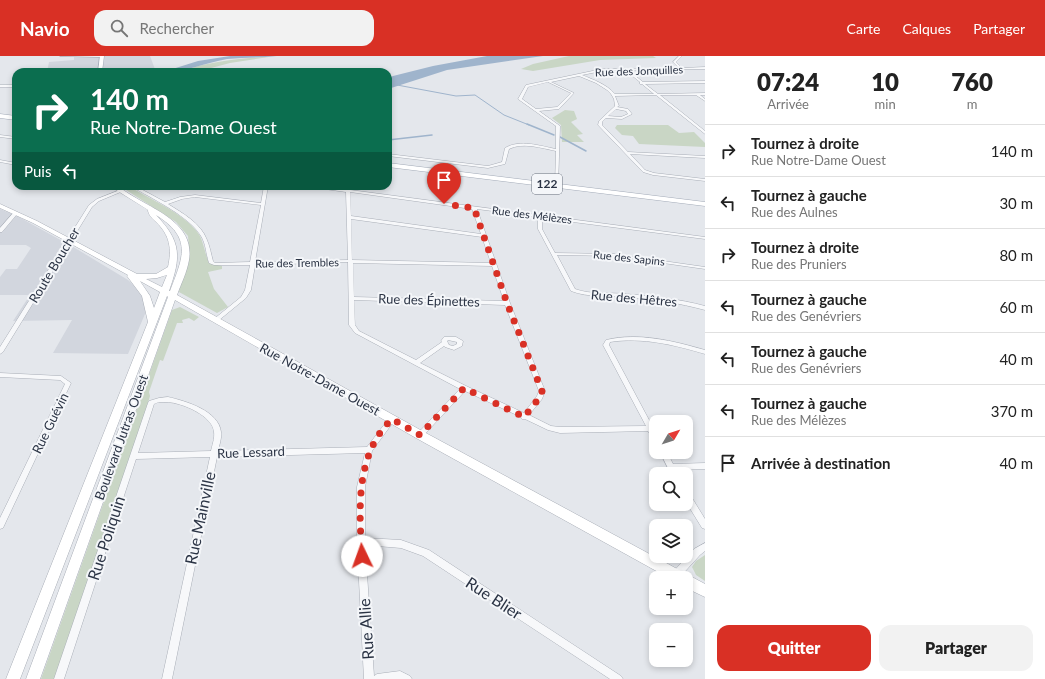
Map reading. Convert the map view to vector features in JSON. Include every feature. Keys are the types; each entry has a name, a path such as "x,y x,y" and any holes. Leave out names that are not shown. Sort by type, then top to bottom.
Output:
{"main road":[{"path":"100,68 101,56"},
{"path":"0,113 12,114"},
{"path":"0,116 12,118"},
{"name":"122","path":"392,162 705,204"},
{"name":"122","path":"392,165 705,199"},
{"name":"Boulevard Jutras Ouest","path":"13,679 151,324 185,261 186,245 181,232 160,213 121,191"},
{"name":"Rue Notre-Dame Ouest","path":"0,206 70,240 168,293 420,435 668,571"},
{"name":"Boulevard Jutras Ouest","path":"34,679 168,293 174,255 171,236 149,208"},
{"path":"126,271 150,277 162,275 172,268"},
{"path":"126,271 146,294 150,304 151,324"},
{"name":"Rue Notre-Dame Ouest","path":"693,584 705,591"}],"street":[{"path":"61,56 101,56"},
{"path":"681,56 674,62 682,69"},
{"name":"Rue des Jonquilles","path":"557,183 558,126 520,97 526,86 602,70 705,68"},
{"path":"625,69 705,133"},
{"path":"578,75 602,84 614,95 616,102 615,108 600,122 600,125 644,171 649,173 705,180"},
{"path":"537,110 558,108 573,93 570,90 547,81"},
{"path":"641,83 705,82"},
{"path":"0,86 12,86"},
{"path":"697,94 705,100"},
{"path":"614,95 705,94"},
{"path":"606,117 622,118 630,114 627,110 615,108"},
{"path":"0,136 12,138"},
{"path":"392,155 488,167 504,163 507,148 511,146 557,150"},
{"path":"627,153 705,158"},
{"path":"0,162 12,164"},
{"name":"Rue des Trembles","path":"144,190 191,222 198,229 205,239 212,263 350,262 494,265"},
{"path":"216,320 246,294 253,263 265,190"},
{"name":"Rue des Mélèzes","path":"336,190 705,238"},
{"name":"Route Boucher","path":"0,352 90,206 98,200 121,191"},
{"path":"348,192 352,325 356,332 417,362 464,388 543,426 560,430 649,428"},
{"path":"164,204 181,198 195,196 263,204"},
{"path":"474,208 507,303 542,391 540,397 524,417"},
{"path":"0,231 16,213"},
{"name":"Rue des Hêtres","path":"540,216 540,229 573,290 581,293 640,296 677,301 705,308"},
{"path":"349,217 484,236"},
{"name":"Rue des Sapins","path":"553,254 614,255 705,268"},
{"name":"Rue des Épinettes","path":"351,298 507,303"},
{"path":"649,426 606,345 608,340 634,339 680,345 705,352"},
{"path":"417,362 444,343"},
{"name":"Rue Guévin","path":"0,374 61,378 68,383 0,526"},
{"path":"420,435 464,388"},
{"name":"Rue Mainville","path":"156,399 164,398 182,401 214,421 218,433 167,679"},
{"name":"Rue Poliquin","path":"59,679 151,402 156,399"},
{"name":"Rue Allie","path":"369,679 361,541 362,487 370,450 392,419"},
{"name":"Rue Lessard","path":"133,456 370,450"},
{"path":"693,468 705,466"},
{"path":"693,506 705,526"},
{"name":"Rue Blier","path":"361,541 408,546 426,553 618,679"},
{"path":"686,571 698,552 705,547"},
{"path":"377,679 400,676 407,679"}],"shaded area":[{"path":"74,56 150,56 154,68 48,68 49,62 74,60"},
{"path":"0,209 17,216 75,248 128,280 140,291 145,304 145,314 128,354 53,353 72,320 13,321 30,295 0,295 0,277 6,269 17,269 31,248 26,245 0,245"}],"green space":[{"path":"275,56 230,63 211,68 192,68 215,62"},
{"path":"569,56 653,56 656,58 600,60 533,71 521,69 533,64"},
{"path":"565,110 574,111 577,119 571,122 583,134 577,135 584,142 562,142 561,125 552,118"},
{"path":"617,125 668,125 679,133 694,132 705,143 705,147 639,144 633,136 622,135 615,128"},
{"path":"126,190 136,190 159,203 179,215 195,229 200,236 209,263 222,266 222,269 208,272 214,289 228,307 217,313 179,292 189,248 188,236 176,222"},
{"path":"180,307 199,317 194,321 189,318 182,320 183,323 177,323 163,361 160,360 149,392 150,396 141,427 55,679 41,679 172,310"},
{"path":"705,555 705,581 696,575 692,567 696,561"}],"water":[{"path":"230,56 277,56 227,59 192,68 176,68 198,61"},
{"path":"487,56 543,56 447,70 392,88 392,76 433,66"}],"waterway":[{"path":"397,85 456,96 475,95 504,115 529,125"},
{"path":"527,124 554,135"},
{"path":"392,140 432,135"},
{"path":"560,137 586,151"}],"route":[{"path":"362,556 361,507 362,487 366,466 370,450 392,419 420,435 464,388 524,417 540,397 542,391 507,303 474,208 444,204"}]}
